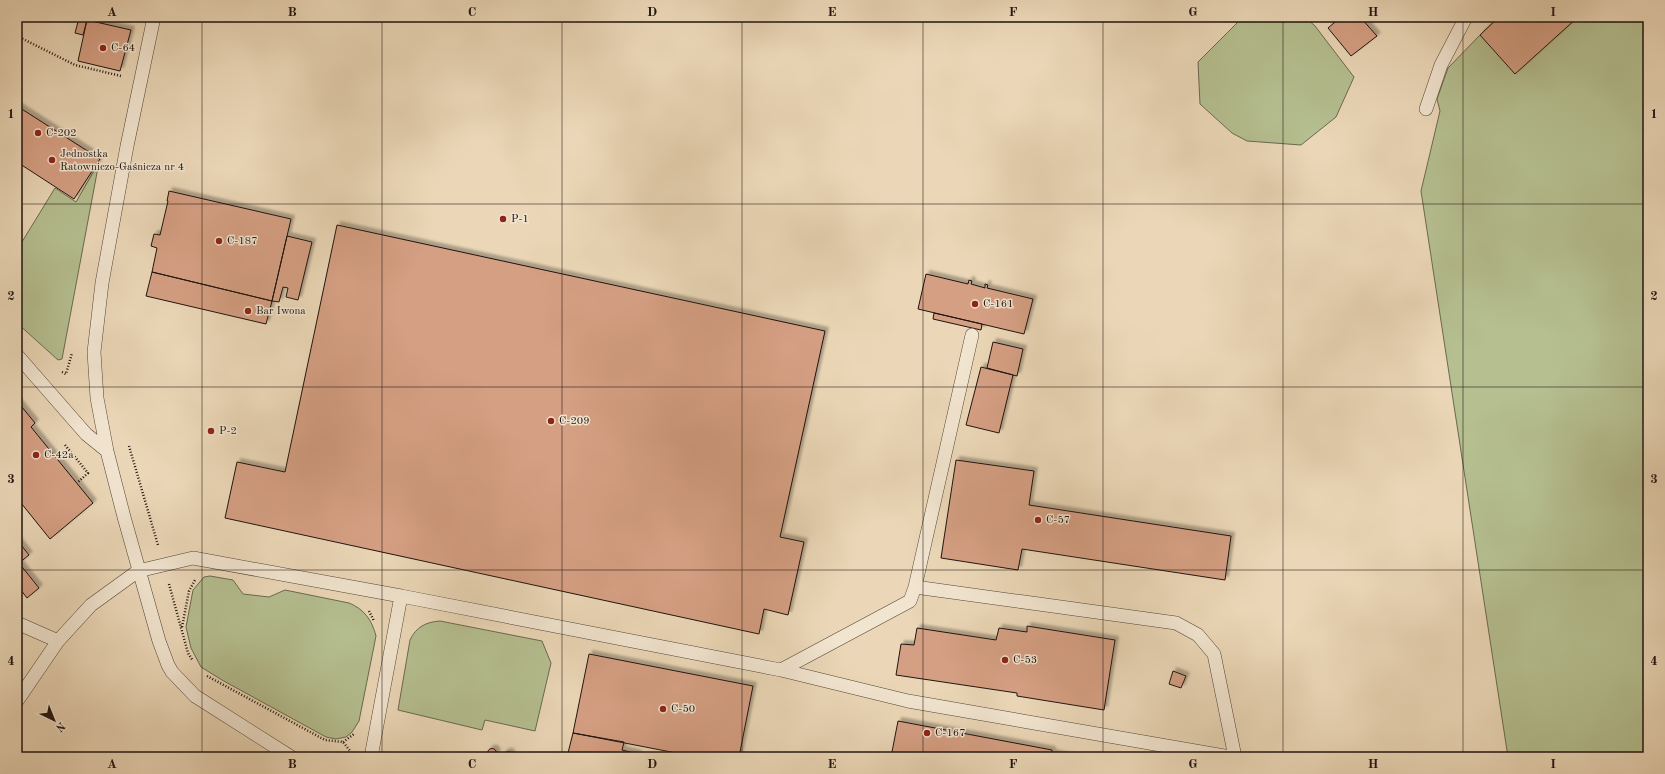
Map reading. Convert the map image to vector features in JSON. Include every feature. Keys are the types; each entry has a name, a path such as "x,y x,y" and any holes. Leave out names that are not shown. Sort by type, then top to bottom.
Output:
{"lane":[{"path":"154,17 128,140 102,283 94,352 97,398 107,451 138,571 159,640 172,672 195,696 291,757"},
{"path":"1426,109 1440,65 1466,17"},
{"path":"782,670 910,601 915,587 972,335"},
{"path":"17,354 86,434 107,451"},
{"path":"17,701 58,641 91,606 138,571 193,558 401,596 782,670 908,701 1230,757"},
{"path":"915,587 1176,623 1198,635 1214,654 1235,757"},
{"path":"371,757 401,596"},
{"path":"17,623 58,641"}],"path":[{"path":"17,36 75,65 124,76"},
{"path":"62,372 66,374 73,351"},
{"path":"129,446 188,653 194,663"},
{"path":"181,628 189,591 196,579"},
{"path":"366,607 377,625"},
{"path":"205,675 325,740 343,742 349,739 357,731"},
{"path":"343,742 356,757"}],"green space":[{"path":"1243,17 1305,17 1315,26 1354,77 1336,117 1301,145 1247,141 1232,133 1200,104 1198,62"},
{"path":"1499,17 1648,17 1648,757 1508,757 1421,191 1440,111 1437,99 1448,68"},
{"path":"99,162 62,359 58,360 17,323 17,250 55,188 76,202"},
{"path":"210,576 233,580 243,594 269,597 285,590 349,603 359,608 367,616 376,636 359,721 352,732 346,737 336,739 326,737 201,667 191,648 186,627 193,590 204,577"},
{"path":"440,621 542,641 551,663 535,731 485,720 482,730 398,710 412,635 426,624"}],"building":[{"path":"1341,17 1360,17 1377,36 1351,56 1328,28"},
{"path":"1499,17 1578,17 1515,74 1480,35"},
{"path":"79,18 87,20 83,35 75,33"},
{"name":"C-64","path":"87,20 131,30 120,71 78,61"},
{"name":"C-202","path":"17,106 100,159 74,199 17,162"},
{"name":"C-187","path":"169,191 291,219 272,301 152,272 157,248 151,246 154,234 160,235"},
{"name":"C-209","path":"337,225 825,331 780,537 804,542 788,615 764,609 759,634 225,518 237,462 285,472"},
{"path":"287,236 312,242 298,300 286,297 288,288 283,287 279,302 272,301"},
{"path":"152,272 272,301 266,324 146,296"},
{"name":"C-161","path":"926,274 968,284 969,280 972,281 971,284 985,288 985,284 988,285 987,288 1033,299 1024,334 918,309"},
{"path":"934,313 982,324 981,330 933,319"},
{"path":"993,342 1023,349 1017,376 987,368"},
{"path":"981,367 1013,375 999,433 966,425"},
{"name":"C-42a","path":"17,401 35,423 31,427 93,503 50,539 17,498"},
{"name":"C-57","path":"956,460 1034,471 1029,505 1231,536 1225,580 1022,549 1018,570 941,558"},
{"path":"17,540 29,555 19,563 39,588 27,598 17,585"},
{"name":"C-53","path":"1027,626 1115,640 1104,710 1017,696 1017,693 896,675 901,644 914,645 917,628 996,640 999,628 1027,632"},
{"name":"C-50","path":"589,654 753,686 739,757 697,757 573,733"},
{"path":"1173,671 1186,676 1181,688 1169,684"},
{"name":"C-167","path":"898,721 1052,750 1052,753 1071,757 891,757"},
{"path":"573,733 624,742 622,750 638,754 637,757 567,757"},
{"path":"492,748 497,753 492,758 487,753"},
{"path":"510,752 512,757 502,757 504,753"}],"place":[{"name":"C-64","path":"103,48"},
{"name":"C-202","path":"38,133"},
{"name":"Jednostka Ratowniczo-Gaśnicza nr 4","path":"52,160"},
{"name":"P-1","path":"503,219"},
{"name":"C-187","path":"219,241"},
{"name":"C-161","path":"975,304"},
{"name":"Bar Iwona","path":"248,311"},
{"name":"C-209","path":"551,421"},
{"name":"P-2","path":"211,431"},
{"name":"C-42a","path":"36,455"},
{"name":"C-57","path":"1038,520"},
{"name":"C-53","path":"1005,660"},
{"name":"C-50","path":"663,709"},
{"name":"C-167","path":"927,733"}]}
